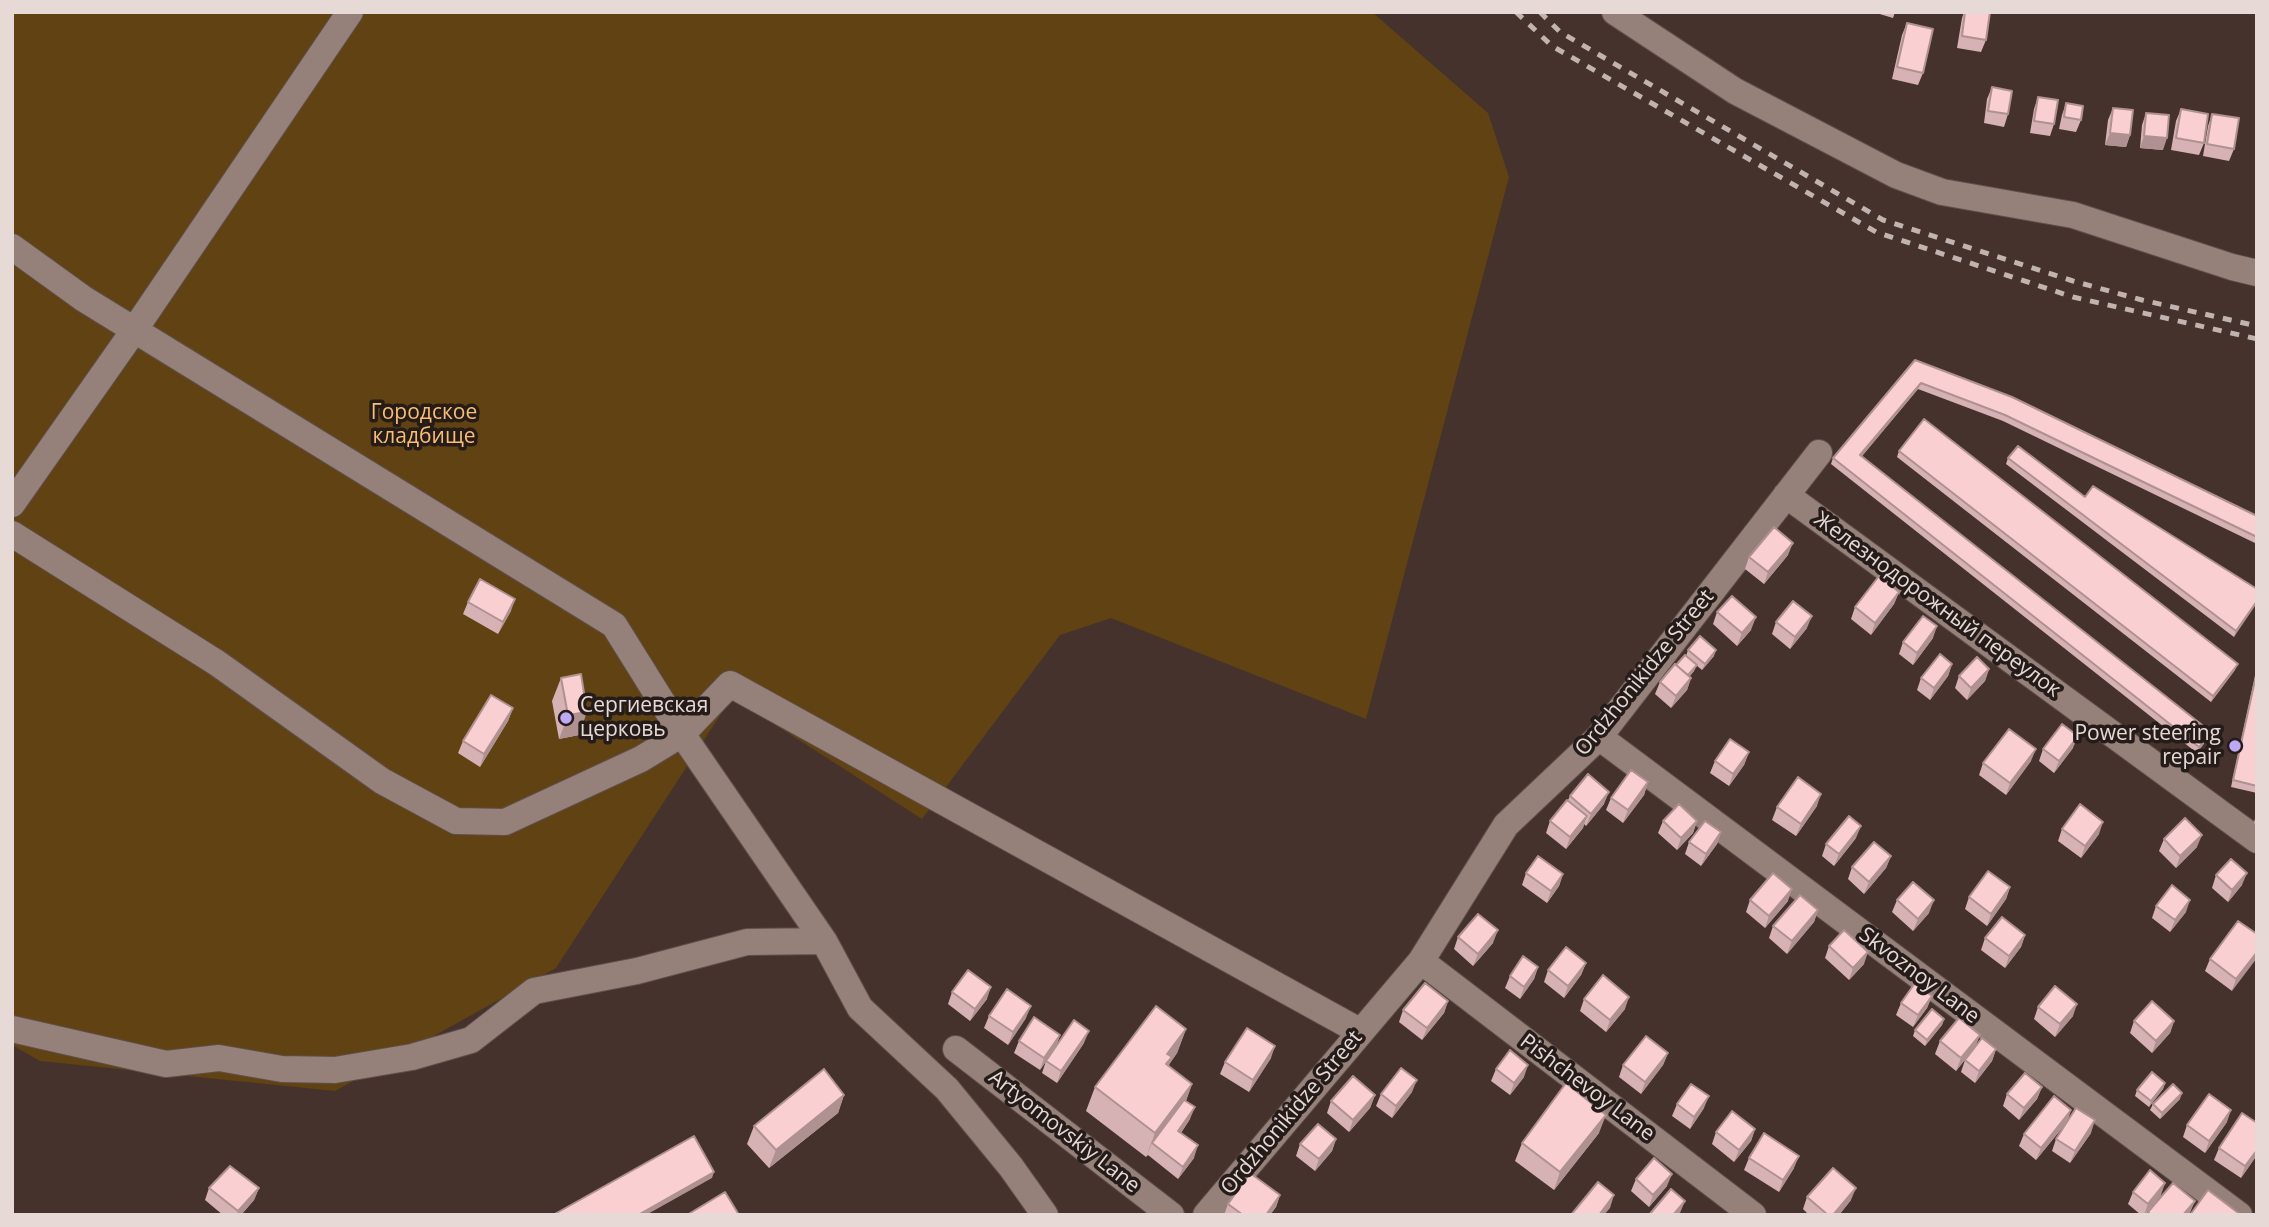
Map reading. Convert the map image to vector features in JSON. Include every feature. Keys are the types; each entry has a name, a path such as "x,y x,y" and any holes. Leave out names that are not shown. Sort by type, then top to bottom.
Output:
{"street":[{"path":"12,505 350,12"},
{"path":"1626,16 1735,91 1896,175 1942,192 2073,215 2257,273"},
{"path":"12,247 84,299 614,625 682,734 824,941 860,1007 947,1089 1011,1167 1045,1215"},
{"name":"Ordzhonikidze Street","path":"1206,1215 1421,961 1506,825 1599,737 1819,453"},
{"name":"Железнодорожный переулок","path":"1786,495 2257,840"},
{"path":"12,534 217,663 382,781 456,821 505,822 641,760 682,734 730,684 1361,1032"},
{"name":"Skvoznoy Lane","path":"1599,737 2239,1215"},
{"path":"12,1029 166,1064 219,1058 282,1069 335,1070 412,1057 471,1040 534,991 638,971 747,942 824,941"},
{"name":"Pishchevoy Lane","path":"1421,961 1753,1215"},
{"name":"Artyomovskiy Lane","path":"956,1049 1171,1215"}],"green space":[{"name":"Городское кладбище","path":"12,12 1372,12 1488,113 1509,177 1366,719 1111,618 1060,635 922,819 732,697 556,968 335,1091 40,1061 12,1045"}],"building":[{"path":"1965,12 1990,12 1986,40 1962,36"},
{"path":"1907,23 1933,29 1923,73 1897,67"},
{"path":"1992,87 2012,91 2008,114 1988,111"},
{"path":"2038,97 2058,100 2054,124 2034,121"},
{"path":"2066,103 2083,106 2081,120 2064,117"},
{"path":"2113,108 2133,110 2130,135 2110,133"},
{"path":"2181,109 2208,114 2204,143 2176,138"},
{"path":"2146,113 2169,115 2167,138 2144,136"},
{"path":"2212,114 2239,118 2234,149 2207,144"},
{"path":"1915,360 2012,397 2257,516 2257,537 2005,415 1921,383 1860,455 2211,732 2199,747 1833,458"},
{"path":"1924,419 2238,664 2213,696 1899,451"},
{"path":"2018,446 2085,497 2093,486 2257,589 2257,601 2236,631 2008,458"},
{"path":"1774,527 1793,543 1768,572 1749,557"},
{"path":"1879,576 1899,592 1875,623 1855,607"},
{"path":"480,579 515,599 503,622 468,602"},
{"path":"1732,596 1756,617 1742,633 1717,612"},
{"path":"1793,601 1812,616 1795,637 1776,622"},
{"path":"1923,616 1937,626 1917,653 1903,642"},
{"path":"1700,636 1716,650 1705,664 1688,650"},
{"path":"1940,654 1952,664 1934,688 1921,678"},
{"path":"1685,655 1697,665 1688,675 1676,665"},
{"path":"1977,657 1989,669 1971,688 1959,676"},
{"path":"1675,664 1691,678 1676,696 1660,682"},
{"path":"2257,671 2257,786 2233,780"},
{"path":"581,674 587,712 568,715 561,678"},
{"path":"491,695 513,708 484,754 463,741"},
{"path":"2062,724 2078,736 2059,761 2043,749"},
{"path":"2009,729 2036,749 2010,783 1983,763"},
{"path":"1730,739 1749,752 1733,774 1715,761"},
{"path":"1631,770 1648,782 1628,810 1611,798"},
{"path":"1588,774 1609,792 1591,814 1570,796"},
{"path":"1798,777 1821,794 1801,824 1777,807"},
{"path":"1567,800 1587,816 1570,837 1550,821"},
{"path":"1679,804 1697,821 1681,838 1663,821"},
{"path":"2080,804 2103,822 2085,846 2062,829"},
{"path":"1849,816 1861,826 1839,854 1826,844"},
{"path":"2185,818 2202,835 2180,856 2164,839"},
{"path":"1705,821 1721,832 1706,854 1689,842"},
{"path":"1874,842 1891,856 1869,882 1852,867"},
{"path":"1538,856 1563,874 1551,891 1526,873"},
{"path":"2231,859 2247,873 2232,890 2216,875"},
{"path":"1988,871 2010,887 1991,914 1969,897"},
{"path":"1773,873 1792,889 1769,916 1750,900"},
{"path":"1913,882 1934,900 1918,919 1897,900"},
{"path":"2172,885 2190,900 2175,920 2156,906"},
{"path":"1800,895 1818,910 1792,941 1773,926"},
{"path":"1478,914 1498,930 1478,954 1458,937"},
{"path":"2002,917 2025,935 2009,956 1985,938"},
{"path":"2238,921 2257,934 2257,952 2236,979 2210,959"},
{"path":"1844,930 1868,952 1853,968 1829,946"},
{"path":"1566,947 1586,963 1568,986 1548,970"},
{"path":"1523,956 1538,967 1524,987 1510,976"},
{"path":"968,970 991,987 975,1009 952,992"},
{"path":"1603,975 1629,997 1610,1020 1584,999"},
{"path":"1425,983 1448,1001 1427,1028 1403,1010"},
{"path":"1915,983 1932,996 1918,1015 1901,1003"},
{"path":"2055,986 2077,1004 2060,1024 2038,1007"},
{"path":"1007,989 1031,1006 1013,1032 989,1016"},
{"path":"2152,1001 2174,1021 2156,1041 2134,1021"},
{"path":"1156,1006 1186,1029 1167,1054 1172,1057 1166,1064 1192,1084 1155,1133 1095,1087"},
{"path":"1932,1009 1944,1019 1927,1040 1915,1030"},
{"path":"1034,1017 1060,1035 1044,1058 1019,1041"},
{"path":"1959,1018 1980,1035 1961,1058 1940,1041"},
{"path":"1074,1020 1089,1031 1061,1071 1046,1061"},
{"path":"1247,1028 1275,1046 1253,1080 1225,1062"},
{"path":"1646,1036 1668,1053 1645,1082 1623,1065"},
{"path":"1982,1038 1996,1049 1979,1071 1965,1060"},
{"path":"1510,1050 1528,1065 1514,1083 1496,1069"},
{"path":"1401,1068 1417,1080 1396,1106 1381,1094"},
{"path":"824,1069 844,1095 776,1150 754,1126"},
{"path":"2152,1072 2165,1083 2151,1101 2137,1090"},
{"path":"2025,1073 2042,1087 2024,1108 2007,1094"},
{"path":"1353,1076 1375,1095 1353,1120 1331,1101"},
{"path":"1566,1083 1606,1115 1560,1172 1522,1143"},
{"path":"1691,1084 1709,1096 1694,1117 1677,1104"},
{"path":"2173,1084 2182,1093 2162,1113 2153,1104"},
{"path":"2209,1094 2231,1110 2209,1141 2187,1125"},
{"path":"2054,1096 2071,1110 2041,1148 2024,1134"},
{"path":"1184,1100 1195,1107 1178,1131 1198,1145 1183,1167 1152,1143"},
{"path":"2076,1108 2095,1120 2075,1151 2056,1139"},
{"path":"1732,1111 1755,1129 1739,1150 1716,1132"},
{"path":"2242,1113 2257,1123 2257,1150 2245,1166 2219,1148"},
{"path":"1318,1124 1336,1139 1319,1159 1300,1144"},
{"path":"1764,1133 1799,1156 1783,1180 1749,1158"},
{"path":"694,1136 714,1172 638,1215 553,1215"},
{"path":"1654,1158 1672,1174 1653,1195 1636,1179"},
{"path":"230,1166 259,1188 238,1211 209,1188"},
{"path":"1833,1168 1856,1188 1833,1215 1828,1215 1807,1197"},
{"path":"2150,1170 2165,1183 2148,1204 2133,1192"},
{"path":"1250,1173 1280,1195 1266,1215 1243,1215 1228,1204"},
{"path":"1598,1182 1614,1195 1599,1215 1571,1215"},
{"path":"2173,1183 2195,1201 2183,1215 2151,1215 2148,1212"},
{"path":"1671,1189 1685,1201 1673,1215 1649,1215"},
{"path":"2208,1190 2241,1215 2190,1215"},
{"path":"725,1192 739,1215 687,1215"}],"railway":[{"path":"1516,12 1552,46 1876,232 2073,297 2257,339"},
{"path":"1540,12 1560,32 1883,220 2073,281 2257,326"}],"place":[{"name":"Сергиевская церковь","path":"566,718"},
{"name":"Power steering repair","path":"2235,746"}]}
